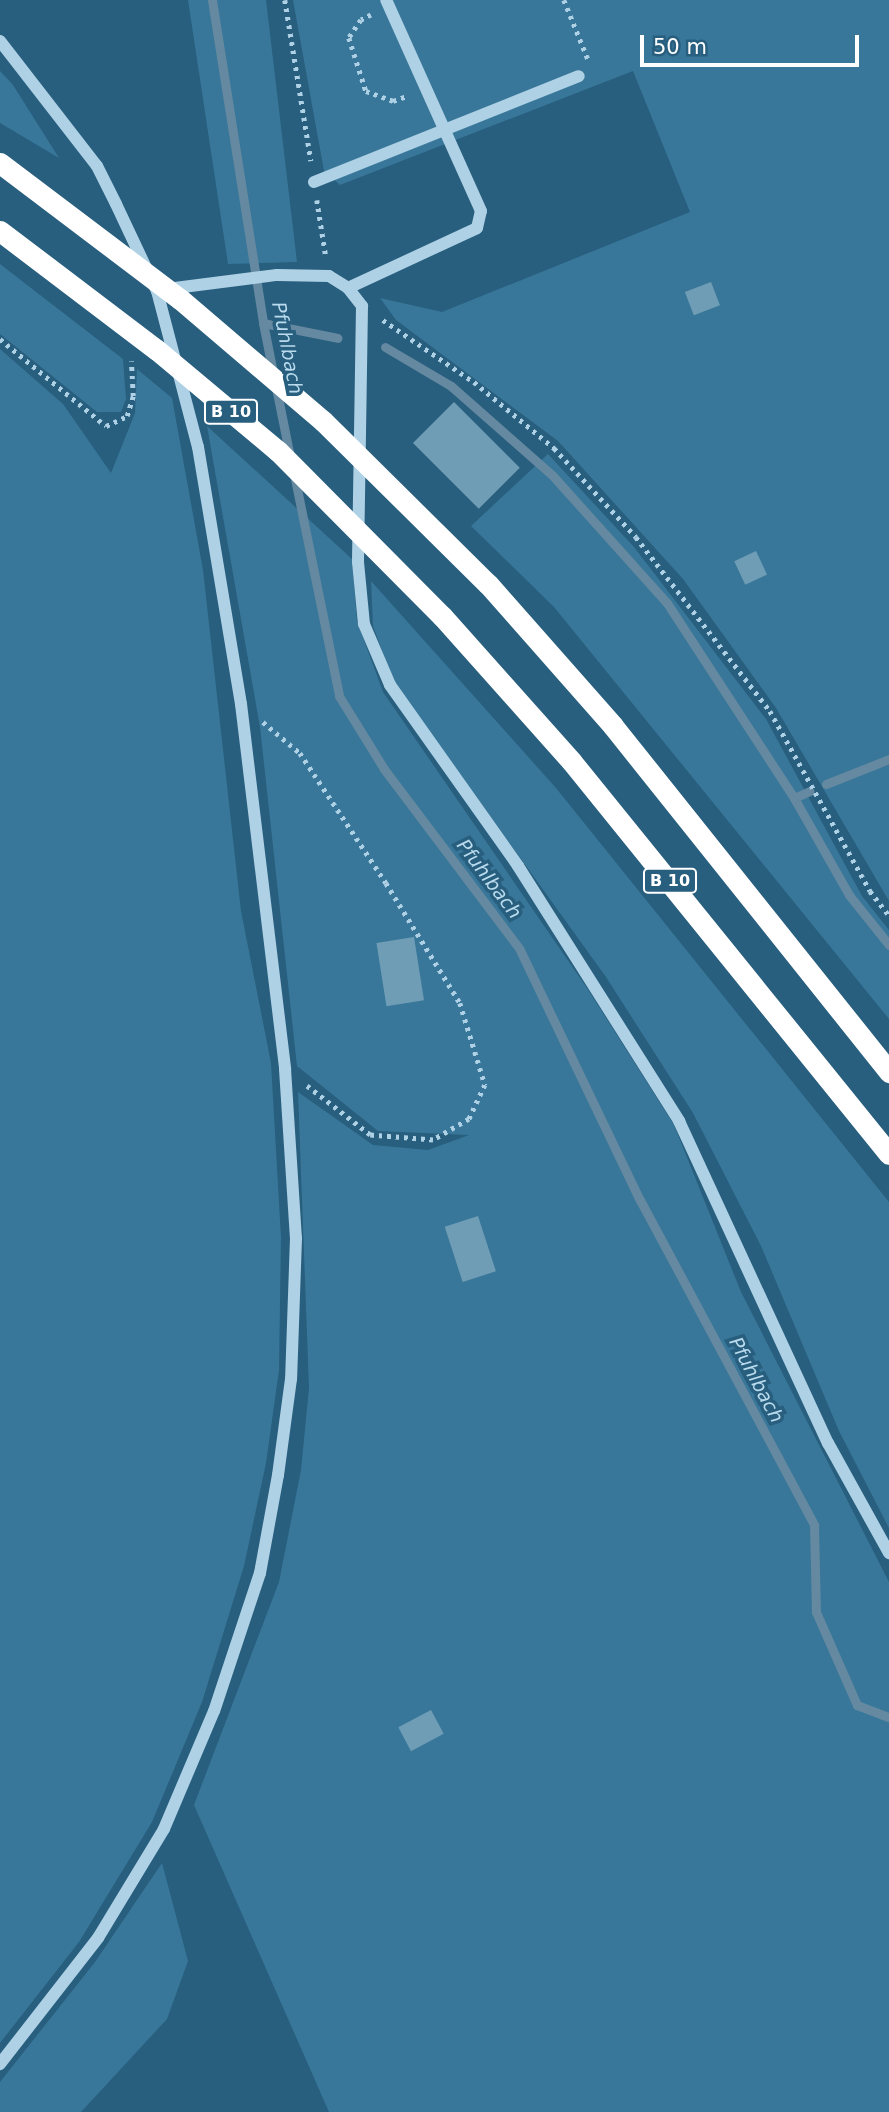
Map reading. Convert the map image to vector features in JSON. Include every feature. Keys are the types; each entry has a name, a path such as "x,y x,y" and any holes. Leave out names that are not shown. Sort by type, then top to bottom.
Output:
{"highway":[{"name":"B 10","path":"0,163 180,299 323,421 488,584 613,726 889,1072"},
{"name":"B 10","path":"0,231 157,350 278,451 442,616 572,762 889,1154"}],"street":[{"path":"348,288 477,228 481,211 386,4"},
{"path":"0,41 97,166 157,291 198,447 241,704 285,1069 296,1238 291,1379 260,1573 214,1711 164,1829 98,1938 0,2064"},
{"path":"314,183 579,76"},
{"path":"157,291 277,275 329,276 348,288 362,306 358,562 364,624 390,685 518,866 679,1121 828,1443 889,1553"}],"path":[{"path":"285,0 329,276"},
{"path":"564,0 593,71 579,76"},
{"path":"386,4 361,20 349,38 366,91 393,101 424,89"},
{"path":"362,306 474,382 554,448 636,537 770,711 870,891 889,915"},
{"path":"0,339 106,426"},
{"path":"241,704 300,753 386,883 460,1003 485,1085 480,1104 457,1126 433,1140 370,1135 285,1069"}],"shaded area":[{"path":"188,0 266,0 297,262 228,264"},
{"path":"293,0 889,0 889,901 776,708 683,579 558,441 396,320 380,298 442,312 690,212 633,71 340,185 324,171"},
{"path":"0,71 13,85 59,158 0,123"},
{"path":"0,264 123,359 126,399 121,412 97,412 0,334"},
{"path":"0,349 63,404 111,473 135,413 137,369 172,398 203,570 241,911 271,1063 281,1237 279,1370 266,1463 244,1566 202,1702 152,1822 79,1942 0,2043"},
{"path":"207,426 352,559 357,621 383,692 589,991 674,1125 741,1292 889,1582 889,2112 329,2112 194,1805 279,1582 301,1470 309,1388 298,1092 373,1145 428,1150 469,1135 378,1131 297,1066 260,727"},
{"path":"548,454 634,547 766,719 862,896 889,930 889,1019 554,607 471,526"},
{"path":"371,581 556,788 889,1202 889,1528 839,1431 761,1246 693,1113 606,977 394,683 373,626"},
{"path":"162,1863 188,1961 167,2019 81,2112 0,2112 0,2082 95,1962"}],"building":[{"path":"711,282 720,305 694,315 685,292"},
{"path":"454,402 520,468 479,509 413,443"},
{"path":"756,551 767,575 745,585 734,561"},
{"path":"414,937 424,1000 386,1006 376,943"},
{"path":"478,1216 496,1271 463,1282 445,1227"},
{"path":"431,1710 444,1734 411,1751 398,1727"}],"waterway":[{"name":"Pfuhlbach","path":"212,0 263,323 290,457"},
{"path":"263,323 338,338"},
{"path":"385,347 451,386 553,476 667,603 794,798 849,895 889,945"},
{"name":"Pfuhlbach","path":"294,474 339,696 384,769 519,948 640,1200 814,1525 816,1612 857,1705 889,1717"},
{"path":"826,784 889,759"},
{"path":"794,798 810,791"}]}
